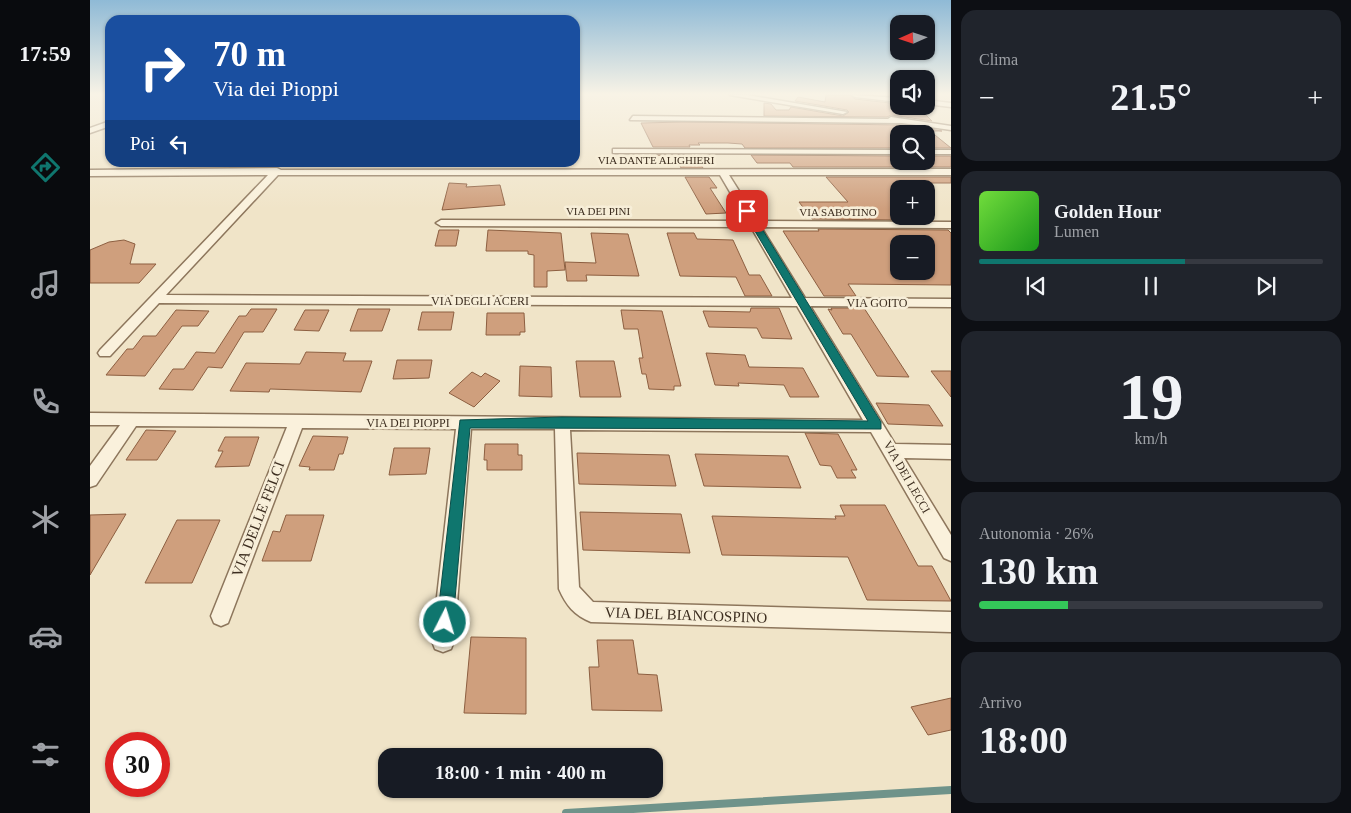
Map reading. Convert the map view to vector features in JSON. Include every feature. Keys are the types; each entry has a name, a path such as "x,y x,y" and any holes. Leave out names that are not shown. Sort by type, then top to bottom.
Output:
{"street":[{"path":"616,151 890,152"},
{"path":"935,152 951,152"},
{"path":"104,353 277,171"},
{"name":"VIA DANTE ALIGHIERI","path":"90,173 277,171 951,172"},
{"name":"VIA DEI LECCI","path":"723,172 951,552"},
{"name":"VIA DEI PINI","path":"441,222 755,224"},
{"name":"VIA SABOTINO","path":"755,224 951,225"},
{"name":"VIA DEGLI ACERI","path":"156,299 803,303"},
{"name":"VIA GOITO","path":"803,303 951,303"},
{"name":"VIA DEI PIOPPI","path":"90,419 296,423 562,422 877,426"},
{"path":"90,480 132,420"},
{"name":"VIA DEL BIANCOSPINO","path":"562,422 569,589 573,598 591,612 951,622"},
{"name":"VIA DELLE FELCI","path":"221,616 296,423"},
{"path":"443,641 464,423"},
{"path":"892,451 951,452"}],"building":[{"path":"646,133 890,133 890,148 745,148 742,144 728,143 698,143 700,145 689,145 690,147 653,147"},
{"path":"935,135 951,148 935,148"},
{"path":"656,155 695,155 703,168 681,168 676,156"},
{"path":"751,155 890,156 890,167 793,167 790,163 757,163"},
{"path":"935,156 951,156 951,167 935,167"},
{"path":"685,177 709,177 717,188 710,188 726,213 706,214"},
{"path":"826,177 951,177 951,183 935,183 935,180 890,180 890,220 812,219 799,202 848,202"},
{"path":"449,183 467,184 466,187 500,185 505,205 442,210"},
{"path":"818,229 948,230 951,233 951,285 848,284 856,296 824,296 783,231 819,231"},
{"path":"439,230 459,230 456,246 435,246"},
{"path":"488,230 561,233 565,270 547,271 547,287 534,287 534,255 528,254 528,251 486,251"},
{"path":"591,233 628,234 639,276 586,275 587,281 567,281 565,262 596,263"},
{"path":"667,233 694,233 697,239 733,240 749,275 760,275 772,296 745,296 736,277 680,276"},
{"path":"124,240 135,244 130,264 156,264 139,283 90,283 90,250 109,242"},
{"path":"751,308 779,308 792,339 762,338 757,328 709,327 703,311 750,312"},
{"path":"831,308 864,308 909,377 877,376 851,334 843,334 828,309 832,310"},
{"path":"251,309 277,309 263,332 244,332 222,368 208,367 193,390 159,389 173,369 184,369 196,352 215,353 239,316 246,316"},
{"path":"358,309 390,309 382,331 350,331"},
{"path":"176,310 209,311 198,326 182,326 145,376 106,375 127,349 133,349 143,336 156,336"},
{"path":"305,310 329,310 319,331 294,330"},
{"path":"621,310 662,311 681,386 674,386 674,390 649,389 646,374 642,374 639,358 643,358 638,329 624,329"},
{"path":"422,312 454,312 451,330 418,330"},
{"path":"487,313 524,313 525,332 520,332 520,335 486,335"},
{"path":"306,352 346,353 343,361 372,361 361,392 270,389 269,392 230,391 246,363 300,364"},
{"path":"706,353 745,355 749,367 803,368 819,397 790,397 784,385 738,383 739,386 715,385"},
{"path":"397,360 432,360 429,378 393,379"},
{"path":"576,361 614,361 621,397 580,397"},
{"path":"520,366 551,367 552,397 519,396"},
{"path":"931,371 951,371 951,397"},
{"path":"472,372 481,377 485,373 500,381 474,407 449,393"},
{"path":"876,403 929,405 943,426 888,424"},
{"path":"146,430 176,431 157,460 126,460"},
{"path":"805,433 838,434 857,470 851,470 856,478 837,478 831,466 820,465"},
{"path":"313,436 348,437 343,454 339,454 334,470 309,470 310,467 299,466"},
{"path":"225,437 259,437 249,466 215,467 223,451 218,451"},
{"path":"485,444 518,444 518,455 522,455 522,470 487,470 487,460 484,460"},
{"path":"394,448 430,448 426,474 389,475"},
{"path":"577,453 669,455 676,486 579,484"},
{"path":"695,454 788,456 801,488 704,486"},
{"path":"840,505 885,505 918,566 932,566 951,601 867,600 848,557 722,555 712,516 836,519 835,516 845,516"},
{"path":"580,512 681,514 690,553 583,550"},
{"path":"126,514 90,575 90,515"},
{"path":"286,515 324,515 311,561 262,561 273,531 280,532"},
{"path":"177,520 220,520 192,583 145,583"},
{"path":"471,637 526,638 526,714 464,713"},
{"path":"597,640 633,640 638,674 657,675 662,711 592,710 589,667 599,667"},
{"path":"951,698 951,730 928,735 911,707"}],"waterway":[{"path":"566,813 951,790"}],"route":[{"path":"445,622 464,423 562,422 877,426 747,211"}]}
